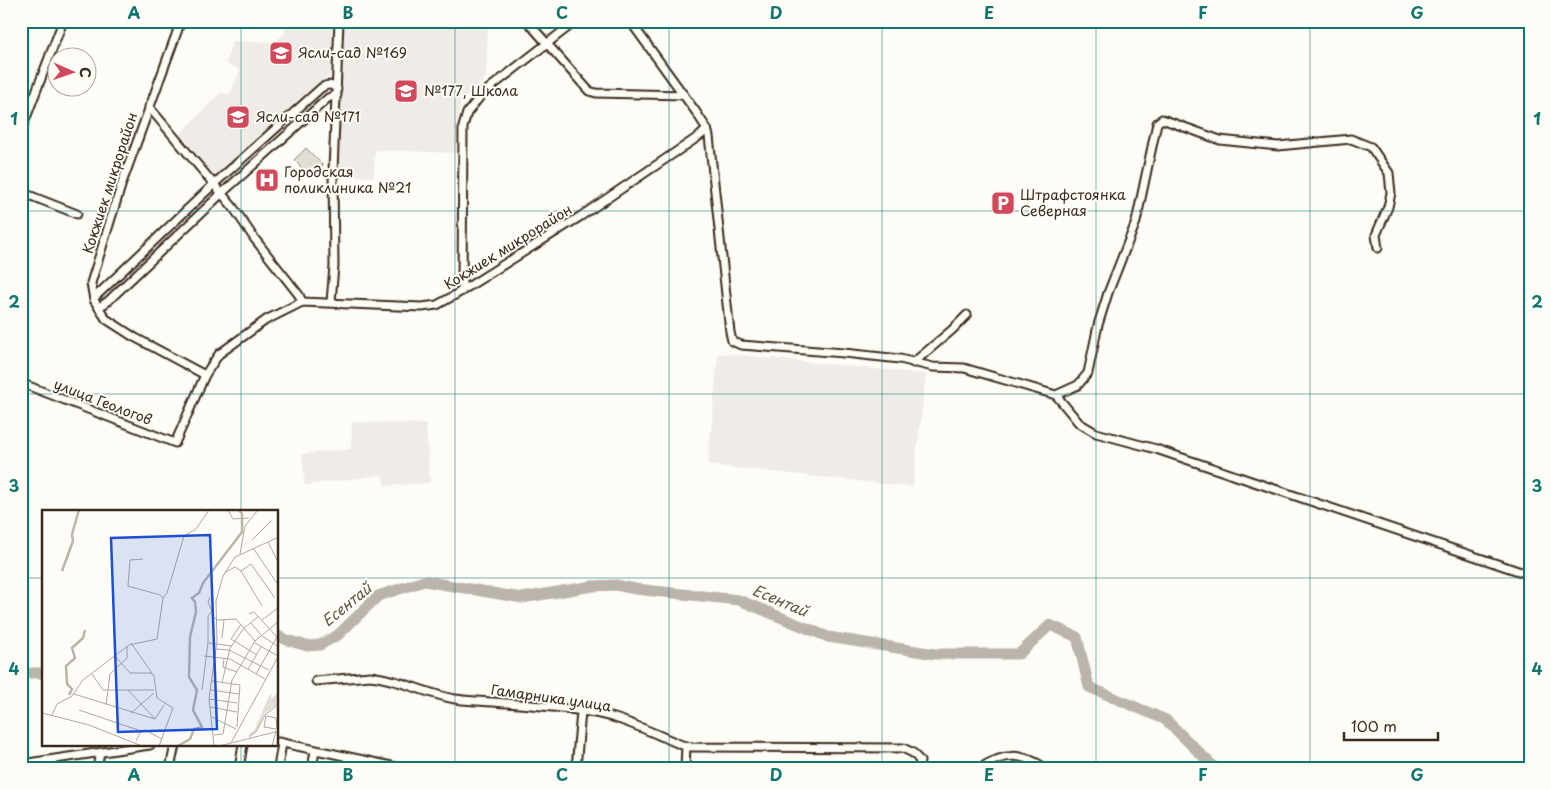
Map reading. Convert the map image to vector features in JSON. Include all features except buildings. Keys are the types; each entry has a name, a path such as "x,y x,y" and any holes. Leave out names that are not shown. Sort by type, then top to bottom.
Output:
{"street":[{"path":"21,132 63,21"},
{"name":"Кокжиек микрорайон","path":"94,298 91,283 122,183 181,21"},
{"path":"330,302 334,266 333,177 339,21"},
{"path":"527,21 589,91 596,93 684,95"},
{"path":"462,291 463,127 467,112 482,94 576,21"},
{"path":"630,21 707,129 732,341 741,345 844,353 900,359 934,367 964,368 1056,395 1079,423 1096,433 1165,452 1530,575"},
{"path":"205,375 134,337 106,319 94,298 214,184 321,88 328,85 333,86 337,92"},
{"path":"99,307 107,302 221,194 337,92"},
{"path":"149,107 214,184 299,295 302,302"},
{"path":"1056,395 1078,385 1088,373 1098,325 1136,222 1156,123 1162,119 1220,140 1278,146 1351,139 1371,147 1390,174 1391,193 1388,207 1376,235 1378,248"},
{"name":"Кокжиек микрорайон","path":"176,443 205,375 219,354 266,320 302,302 437,305 581,216 701,135 707,129"},
{"path":"21,192 77,214"},
{"path":"913,363 967,315"},
{"name":"улица Геологов","path":"21,383 176,443"},
{"name":"Гамарника улица","path":"316,682 370,676 417,687 456,699 534,705 604,715 686,746 903,748 913,753 920,761 919,768"},
{"path":"576,768 581,712"},
{"path":"278,768 280,742 382,766 401,768"},
{"path":"21,764 144,746"},
{"path":"170,768 175,746"},
{"path":"239,768 243,746"},
{"path":"685,768 686,746"},
{"path":"312,768 315,751"},
{"path":"97,768 100,753"},
{"path":"980,768 987,763 1006,756 1018,756 1038,763 1044,768"},
{"path":"346,768 348,757"}],"shaded area":[{"path":"285,21 335,21 334,72 297,101 215,176 180,134 220,93 230,94 240,70 226,64 232,41 275,42 285,33"},
{"name":"№177, Школа","path":"341,21 488,21 486,79 460,103 456,153 375,150 374,177 335,175"},
{"path":"306,148 323,165 311,177 294,160"},
{"path":"718,353 926,374 913,487 708,465"},
{"path":"352,422 426,424 430,483 384,486 383,475 305,485 302,454 351,449"}],"waterway":[{"name":"Есентай","path":"279,636 307,646 320,645 338,635 378,596 424,581 522,598 593,586 616,585 635,589 739,600 828,637 935,654 1019,654 1050,625 1077,637 1089,687 1166,720 1215,768"},
{"name":"Есентай","path":"21,673 42,673"}],"place":[{"name":"Ясли-сад №169","path":"281,53"},
{"name":"№177, Школа","path":"406,91"},
{"name":"Ясли-сад №171","path":"238,117"},
{"name":"Городская поликлиника №21","path":"267,180"},
{"name":"Штрафстоянка Северная","path":"1003,203"}]}
